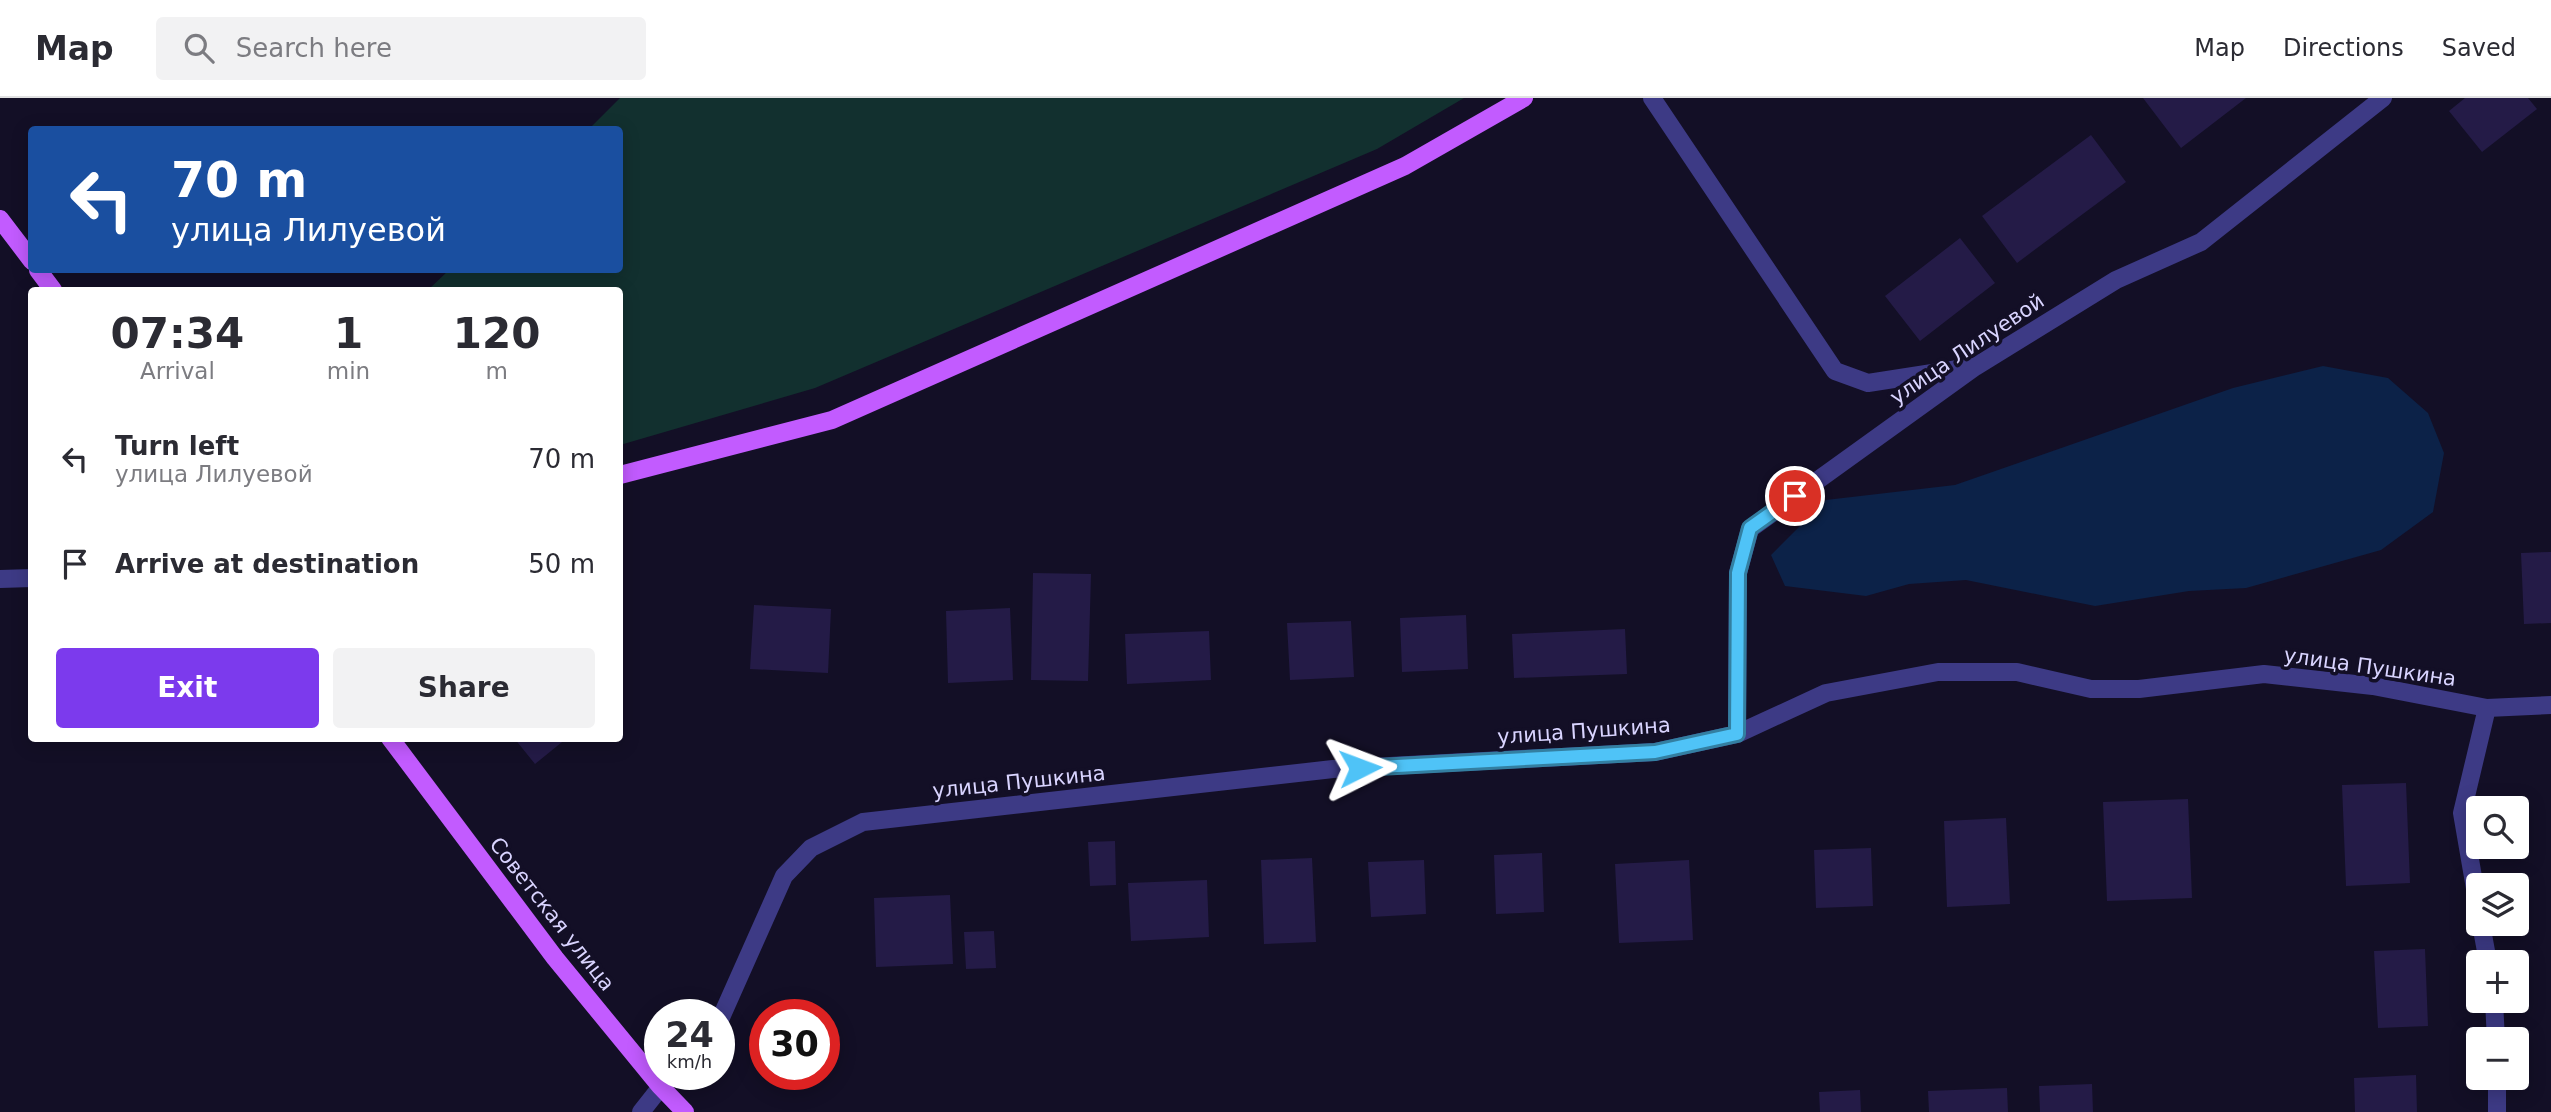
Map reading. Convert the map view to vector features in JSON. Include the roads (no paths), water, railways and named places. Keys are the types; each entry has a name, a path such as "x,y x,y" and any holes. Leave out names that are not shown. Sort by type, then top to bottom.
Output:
{"main road":[{"path":"623,474 832,420 1405,166 1524,98"},
{"path":"0,219 28,256"},
{"name":"Советская улица","path":"393,742 555,958 644,1057"},
{"name":"Советская улица","path":"671,1090 685,1112"}],"street":[{"path":"1652,98 1835,371 1868,383 1975,367"},
{"name":"улица Лилуевой","path":"1737,734 1738,573 1750,528 1975,367 2116,280 2202,242 2383,98"},
{"path":"0,579 28,578"},
{"name":"улица Пушкина","path":"729,999 784,876 811,848 863,822 1333,769 1655,752 1737,734 1826,693 1938,672 2017,671 2091,689 2139,689 2264,674 2373,686 2487,708 2551,705"},
{"path":"2472,873 2462,813 2487,708"},
{"path":"640,1112 657,1090"},
{"path":"2497,1090 2497,1112"}],"water":[{"path":"2323,366 2388,378 2428,413 2444,453 2433,512 2381,550 2246,588 2189,591 2095,606 1966,580 1909,584 1866,596 1785,586 1771,555 1826,500 1955,485 2233,388"}]}
